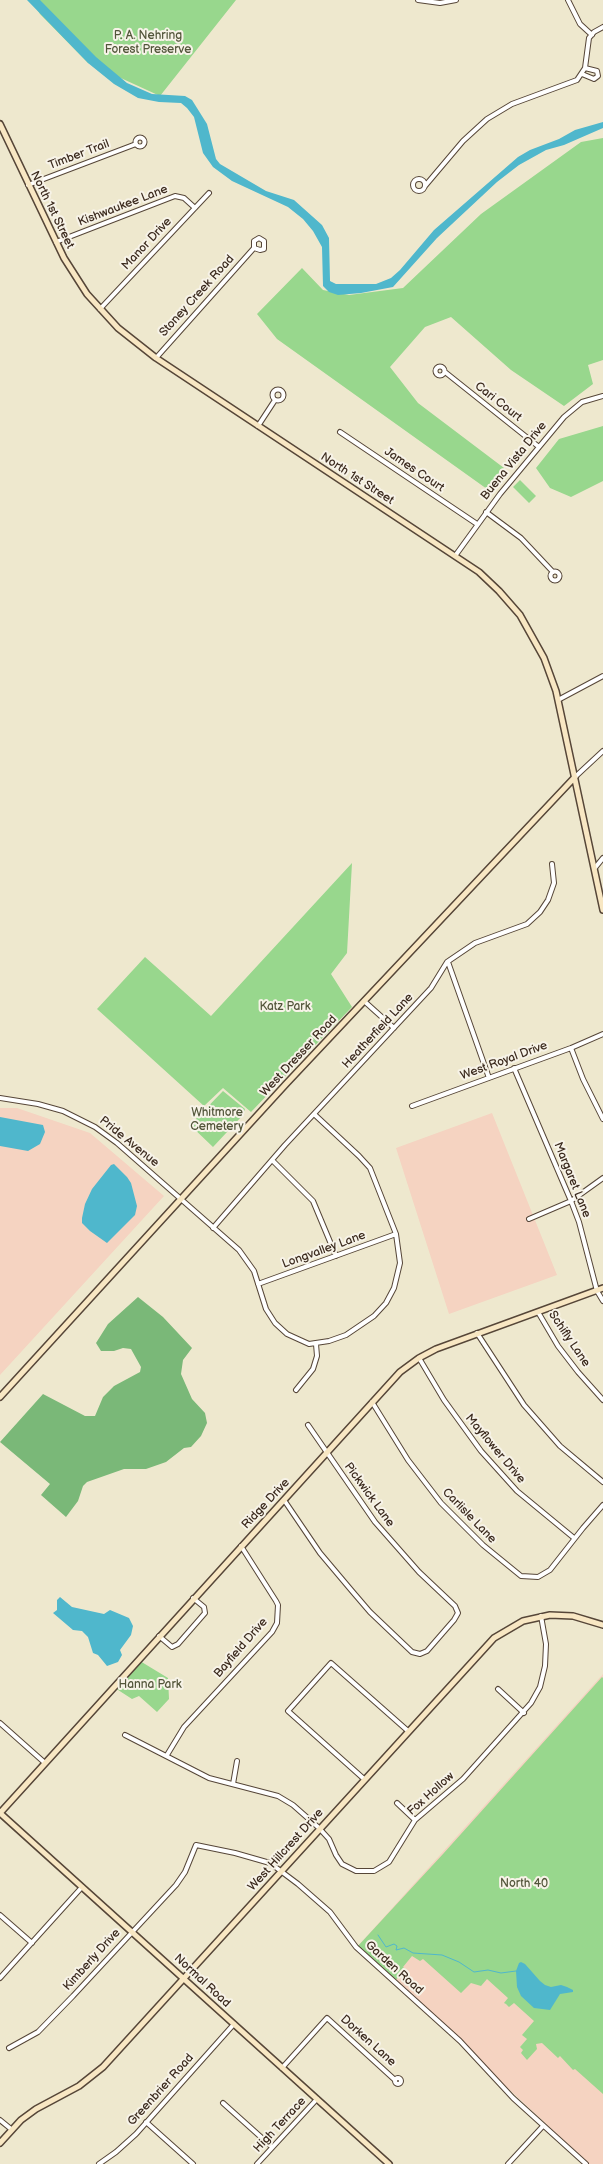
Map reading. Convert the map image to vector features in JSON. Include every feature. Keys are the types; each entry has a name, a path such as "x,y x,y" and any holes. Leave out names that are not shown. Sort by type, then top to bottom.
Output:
{"street":[{"path":"418,0 440,3 456,0"},
{"path":"568,0 580,24 592,35"},
{"path":"425,186 463,142 487,119 523,99 573,82 582,74 585,68 587,46 592,35 603,27"},
{"path":"582,74 594,80 598,76 597,71 585,68"},
{"name":"North 1st Street","path":"0,124 68,266 100,309 131,340 455,556 495,586 523,620 544,658 558,700 603,910"},
{"name":"Timber Trail","path":"28,185 136,144"},
{"name":"Manor Drive","path":"100,309 209,193"},
{"name":"Kishwaukee Lane","path":"55,242 175,196 184,198 195,208"},
{"name":"Stoney Creek Road","path":"156,358 254,248"},
{"name":"Cari Court","path":"445,372 539,447"},
{"name":"Buena Vista Drive","path":"455,556 486,512 572,409 582,402 603,396"},
{"path":"258,426 275,400"},
{"name":"James Court","path":"340,432 477,524"},
{"path":"486,512 521,538 553,572"},
{"path":"558,700 603,676"},
{"path":"576,777 603,751"},
{"name":"West Dresser Road","path":"0,1397 364,1001 576,777"},
{"path":"594,869 603,858"},
{"name":"Heatherfield Lane","path":"213,1228 272,1160 433,986 448,962 475,943 520,927 540,912 548,900 554,882 552,864"},
{"path":"448,962 489,1078"},
{"path":"364,1001 394,1028"},
{"name":"West Royal Drive","path":"412,1106 571,1048 603,1034"},
{"path":"571,1048 603,1119"},
{"name":"Margaret Lane","path":"514,1068 571,1201 579,1222 597,1291 603,1301"},
{"name":"Pride Avenue","path":"0,1098 52,1107 95,1126 117,1143 245,1256 254,1271 266,1309 280,1329 302,1342 316,1344"},
{"path":"296,1390 313,1369 317,1356 316,1344 338,1339 353,1332 374,1316 386,1303 394,1288 399,1272 400,1254 396,1234 370,1168 360,1156 314,1114"},
{"path":"272,1160 313,1201 336,1256"},
{"path":"529,1220 571,1201 603,1178"},
{"name":"Longvalley Lane","path":"258,1284 396,1234"},
{"name":"Ridge Drive","path":"0,1813 396,1376 419,1358 436,1349 603,1288"},
{"name":"Schifly Lane","path":"538,1312 558,1346 603,1400"},
{"path":"477,1333 508,1384 529,1411 566,1451 603,1482"},
{"name":"Mayflower Drive","path":"419,1358 444,1400 481,1452 517,1491 574,1538"},
{"name":"Carlisle Lane","path":"372,1402 403,1452 441,1503 483,1545 518,1574 534,1577 547,1573 574,1538"},
{"name":"Pickwick Lane","path":"284,1500 320,1553 370,1612 412,1652 420,1654 427,1651 454,1620 457,1610 375,1522 308,1424"},
{"path":"574,1538 603,1505"},
{"name":"Bayfield Drive","path":"167,1755 184,1727 272,1632 277,1623 278,1605 241,1546"},
{"path":"159,1636 172,1647 178,1644 205,1613 204,1607 193,1598"},
{"name":"Fox Hollow","path":"125,1735 214,1780 278,1796 293,1805 319,1828 329,1839 342,1864 356,1871 369,1872 378,1870 389,1862 415,1820 463,1779 524,1713 537,1692 545,1666 546,1644 541,1616"},
{"name":"West Hillcrest Drive","path":"0,2143 11,2129 36,2109 72,2091 98,2072 494,1638 517,1624 541,1616 573,1616 603,1626"},
{"path":"364,1779 288,1711 331,1663 408,1731"},
{"path":"498,1689 524,1713"},
{"path":"0,1723 46,1763"},
{"path":"233,1784 237,1762"},
{"path":"397,1803 415,1820"},
{"name":"Normal Road","path":"0,1813 389,2164"},
{"name":"Garden Road","path":"182,1876 196,1845 248,1855 270,1863 330,1912 356,1947 460,2041 495,2080 586,2164"},
{"name":"Kimberly Drive","path":"9,2048 47,2024 182,1876"},
{"path":"0,1978 82,1887"},
{"path":"0,1915 32,1943"},
{"name":"Dorken Lane","path":"282,2068 327,2018 396,2080"},
{"name":"Greenbrier Road","path":"99,2164 123,2146 234,2024"},
{"name":"High Terrace","path":"257,2164 317,2099"},
{"path":"223,2103 272,2148"},
{"path":"0,2120 11,2129"},
{"path":"146,2122 193,2164"},
{"path":"508,2164 543,2126"}],"shaded area":[{"path":"0,1108 17,1108 90,1133 164,1196 0,1375"},
{"path":"492,1113 557,1275 449,1314 396,1148"},
{"name":"North 40","path":"603,1674 603,2164 589,2164 357,1947"}],"green space":[{"name":"P. A. Nehring Forest Preserve","path":"31,0 236,0 160,96 88,63 40,14"},
{"path":"603,138 603,360 588,365 593,384 564,406 511,370 451,317 425,327 390,367 418,403 504,468 487,489 277,339 257,314 302,268 323,290 349,295 403,288 481,214 581,142"},
{"path":"603,426 603,481 571,497 550,488 536,468 559,439"},
{"path":"520,480 536,496 529,503 513,487"},
{"name":"Katz Park","path":"352,863 347,953 331,974 352,1007 251,1112 223,1088 204,1106 97,1009 145,957 211,1016"},
{"name":"Whitmore Cemetery","path":"223,1091 245,1109 243,1115 213,1147 190,1125"},
{"path":"138,1297 163,1317 192,1348 183,1360 181,1374 192,1399 205,1413 207,1423 201,1436 191,1447 184,1448 166,1462 146,1469 124,1469 87,1482 83,1486 78,1501 66,1517 41,1495 50,1484 0,1442 43,1394 85,1416 95,1416 103,1397 114,1386 140,1372 141,1367 131,1349 123,1348 114,1351 101,1351 96,1343 108,1324"},
{"name":"Hanna Park","path":"140,1661 168,1678 169,1699 157,1712 139,1696 132,1699 115,1688"},
{"name":"North 40","path":"602,1677 603,2094 575,2069 573,2070 560,2056 558,2058 542,2043 536,2044 537,2049 527,2060 521,2053 523,2050 520,2047 527,2039 522,2035 534,2021 514,2003 509,2007 504,2003 508,1998 487,1979 481,1986 471,1983 461,1993 423,1959 420,1961 412,1956 403,1967 405,1969 395,1981 357,1947"}],"water":[{"path":"27,0 40,0 96,57 127,83 152,94 185,96 192,100 207,124 216,159 220,164 266,191 294,200 322,225 329,238 330,281 336,284 376,284 391,278 434,230 518,157 575,130 603,122 603,128 564,145 546,150 519,165 497,182 437,238 393,287 338,295 329,292 323,286 322,247 313,231 303,219 288,207 232,181 213,167 203,153 194,117 187,108 181,103 159,102 138,98 114,84 88,63"},
{"path":"0,1117 43,1125 45,1132 40,1144 28,1151 0,1146"},
{"path":"114,1164 131,1183 137,1206 135,1215 107,1243 82,1223 82,1218 85,1204 92,1189 111,1165"},
{"path":"60,1597 72,1607 104,1614 110,1610 129,1618 133,1626 131,1635 120,1650 122,1655 118,1662 107,1666 98,1655 93,1653 88,1637 82,1631 73,1630 53,1613 57,1610 57,1600"},
{"path":"521,1962 545,1985 551,1987 561,1985 573,1990 573,1992 560,1994 550,2010 534,2008 521,1996 517,1987 516,1971"}],"waterway":[{"path":"378,1935 386,1947 394,1944 397,1946 396,1950 404,1948 413,1953 442,1955 459,1962 474,1972 488,1970 501,1973 516,1971"}]}
